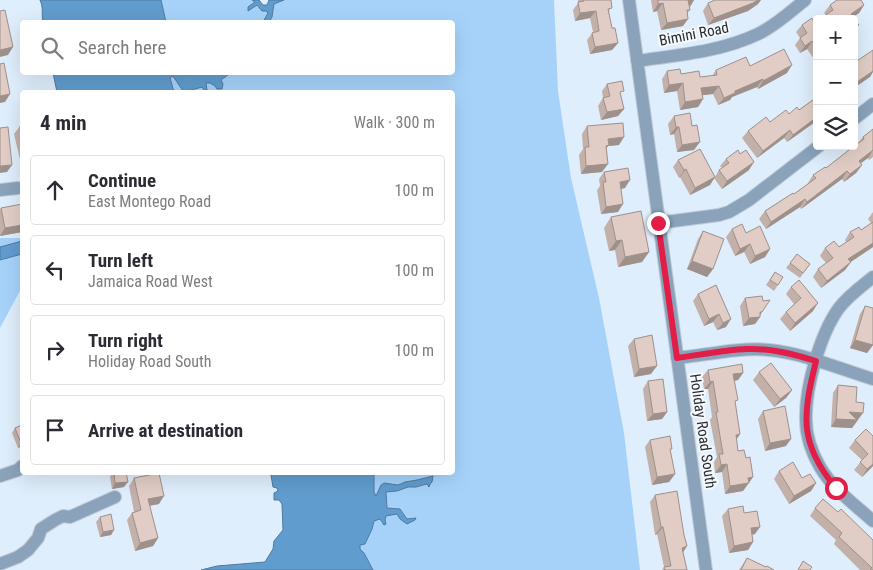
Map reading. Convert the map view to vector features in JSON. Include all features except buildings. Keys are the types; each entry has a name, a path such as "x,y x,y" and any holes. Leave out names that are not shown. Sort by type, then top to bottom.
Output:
{"street":[{"name":"Holiday Road South","path":"629,0 706,570"},
{"name":"Bimini Road","path":"637,61 715,49 736,43 759,33 805,0"},
{"path":"858,116 873,104"},
{"path":"658,223 729,212 749,200 814,150"},
{"path":"0,190 18,188"},
{"path":"873,277 851,294 839,309 826,334 816,361 806,408 808,436 819,465 831,482 873,521"},
{"path":"677,358 746,349 768,350 793,354 873,379"},
{"path":"0,476 20,468"},
{"path":"0,564 28,550 38,538 42,529 54,520 63,516 70,517 115,497"}],"shaded area":[{"path":"40,0 161,0 166,20 43,20"},
{"path":"161,0 252,0 256,2 248,10 257,5 262,11 268,13 264,20 166,20"},
{"path":"252,0 259,0 263,5 267,5 269,0 284,0 274,4 270,20 264,20 268,13 262,11 257,5 248,11 248,7 255,2"},
{"path":"283,0 554,0 558,91 571,178 599,298 624,433 640,570 373,570 360,549 360,545 374,521 380,519 382,523 386,516 397,514 400,519 407,519 400,509 387,508 386,492 430,484 433,476 398,485 384,483 381,485 376,496 374,492 374,475 455,475 455,90 192,90 202,87 207,89 206,83 215,86 228,75 455,75 455,20 270,20 274,4"},
{"path":"53,75 228,75 221,80 223,84 222,89 217,89 210,83 206,83 207,90 204,90 202,87 182,90 173,76 170,78 173,90 57,90"},
{"path":"173,76 182,90 173,90 170,77"},
{"path":"0,238 20,238 20,242 0,247"},
{"path":"20,242 20,255 0,260 0,247"},
{"path":"20,255 20,291 0,328 0,260"},
{"path":"271,475 374,475 374,492 376,496 381,485 384,483 398,485 433,476 429,487 427,484 386,492 387,508 400,509 407,519 416,518 407,524 397,514 386,516 386,524 384,525 380,519 374,521 365,544 360,545 360,549 373,570 201,570 217,566 265,562 273,549 274,541 283,530 282,504 279,500 274,500 274,493 278,491 277,488 273,487"}],"route":[{"path":"658,223 677,358 746,349 793,354 816,361 806,408 808,436 819,465 836,488"}]}
